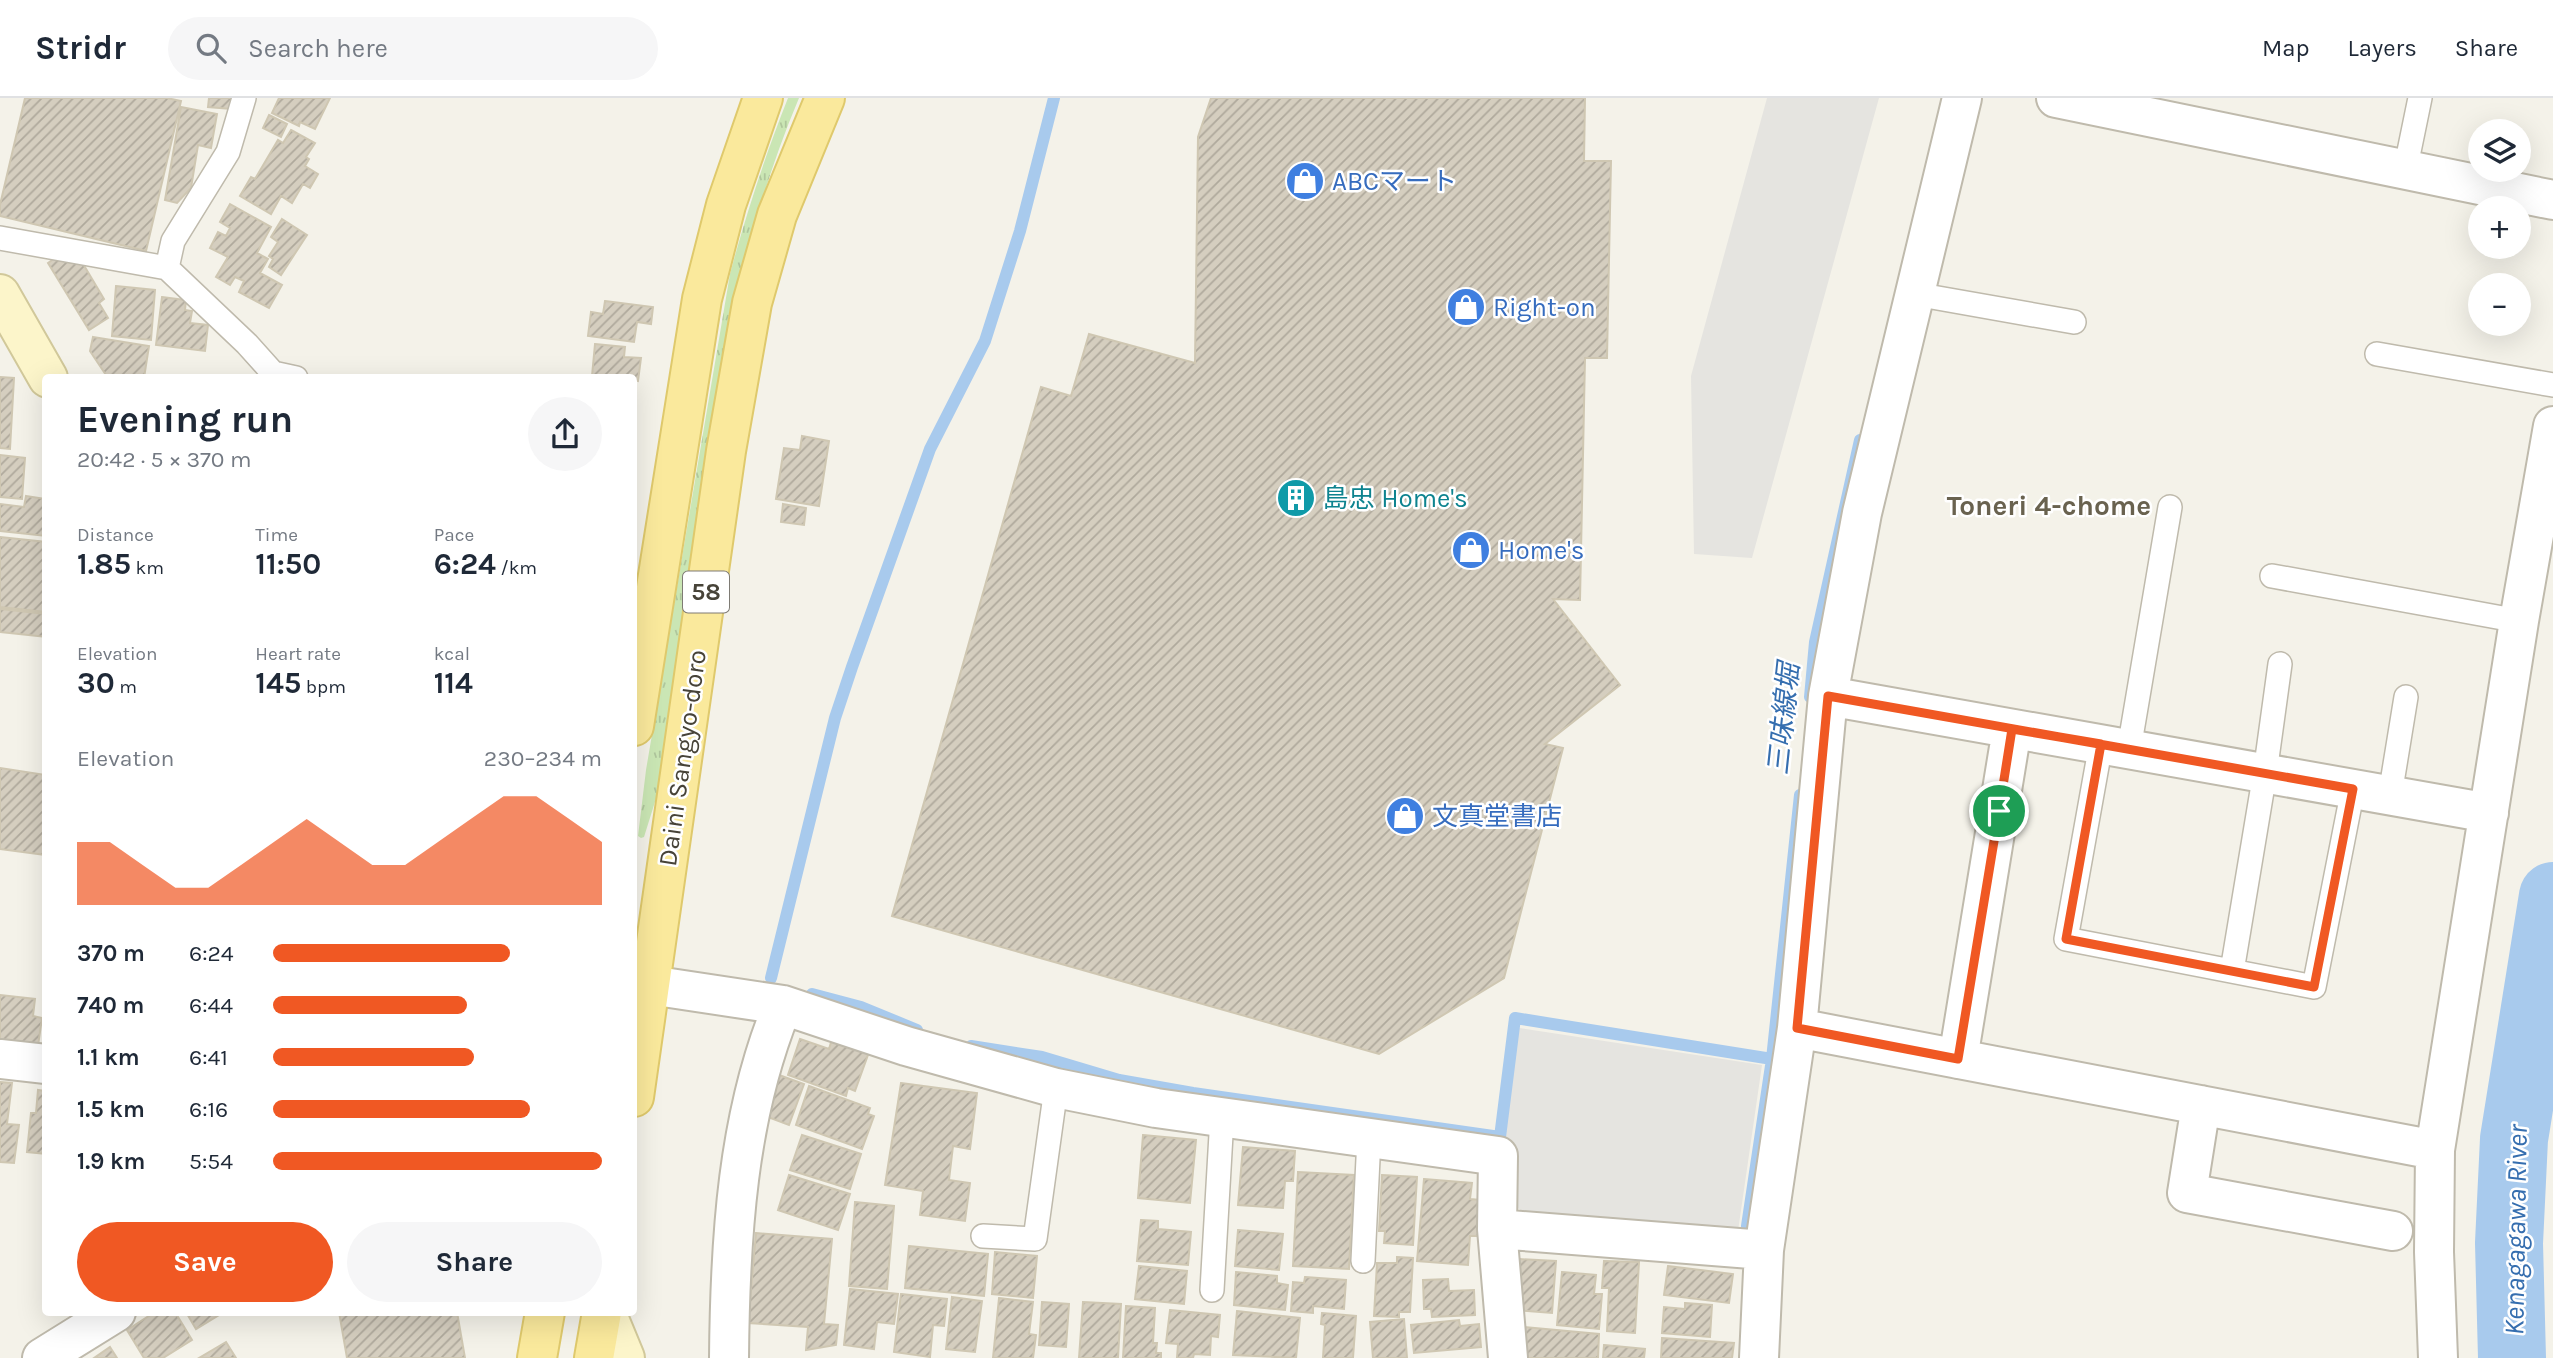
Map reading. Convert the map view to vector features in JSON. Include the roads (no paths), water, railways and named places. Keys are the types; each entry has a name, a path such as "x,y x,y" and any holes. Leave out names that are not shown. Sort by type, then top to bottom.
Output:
{"main road":[{"name":"Daini Sangyo-doro","path":"637,707 702,299 726,205 763,98"},
{"name":"Daini Sangyo-doro","path":"637,1076 724,465 752,303 777,215 825,98"},
{"path":"537,1358 544,1316"},
{"path":"594,1358 603,1316"}],"street":[{"path":"1759,1358 1764,1250 1797,1028 1828,696 1862,513 1962,98"},
{"path":"2056,98 2553,200"},
{"path":"0,294 46,374"},
{"path":"2438,1358 2434,1252 2435,1150 2519,621 2553,426"},
{"path":"1828,696 2489,813"},
{"path":"1958,1059 2012,729"},
{"path":"650,985 783,1005 906,1046 1056,1088 1156,1108 1498,1156 1497,1229 1508,1358"},
{"path":"729,1358 729,1280 737,1194 756,1089 768,1040 783,1005"},
{"path":"1797,1028 2435,1150"},
{"path":"0,1059 42,1064"},
{"path":"2201,1105 2187,1193 2393,1231"},
{"path":"1497,1229 1764,1250"},
{"path":"42,1358 110,1316"},
{"path":"606,1316 625,1358"}],"lane":[{"path":"167,268 173,242 228,152 244,98"},
{"path":"2405,171 2420,98"},
{"path":"0,238 167,268 247,344 273,373 278,374"},
{"path":"1915,293 2074,322"},
{"path":"2377,354 2553,384"},
{"path":"2170,508 2115,747 2066,939 2314,987 2353,789"},
{"path":"2272,576 2519,621"},
{"path":"2232,971 2280,664"},
{"path":"2390,795 2406,697"},
{"path":"983,1236 1035,1239 1056,1088"},
{"path":"1212,1290 1222,1117"},
{"path":"1363,1261 1369,1138"}],"waterway":[{"path":"771,978 835,718 930,449 985,341 1020,231 1054,98"},
{"name":"三味線堀","path":"1810,697 1815,642 1860,440"},
{"name":"三味線堀","path":"1747,1246 1747,1226 1772,1059 1800,795"},
{"name":"Kenagagawa River","path":"2512,1358 2509,1243 2514,1139 2553,896"},
{"path":"812,994 861,1007 917,1030"},
{"path":"971,1046 1042,1057 1119,1080 1193,1093 1500,1137 1515,1018 1772,1059"}],"place":[{"name":"ABCマート","path":"1305,181"},
{"name":"Right-on","path":"1466,307"},
{"name":"島忠 Home's","path":"1296,498"},
{"name":"Home's","path":"1471,550"},
{"name":"文真堂書店","path":"1405,816"}],"district":[{"name":"Toneri 4-chome","path":"2049,505"}]}
